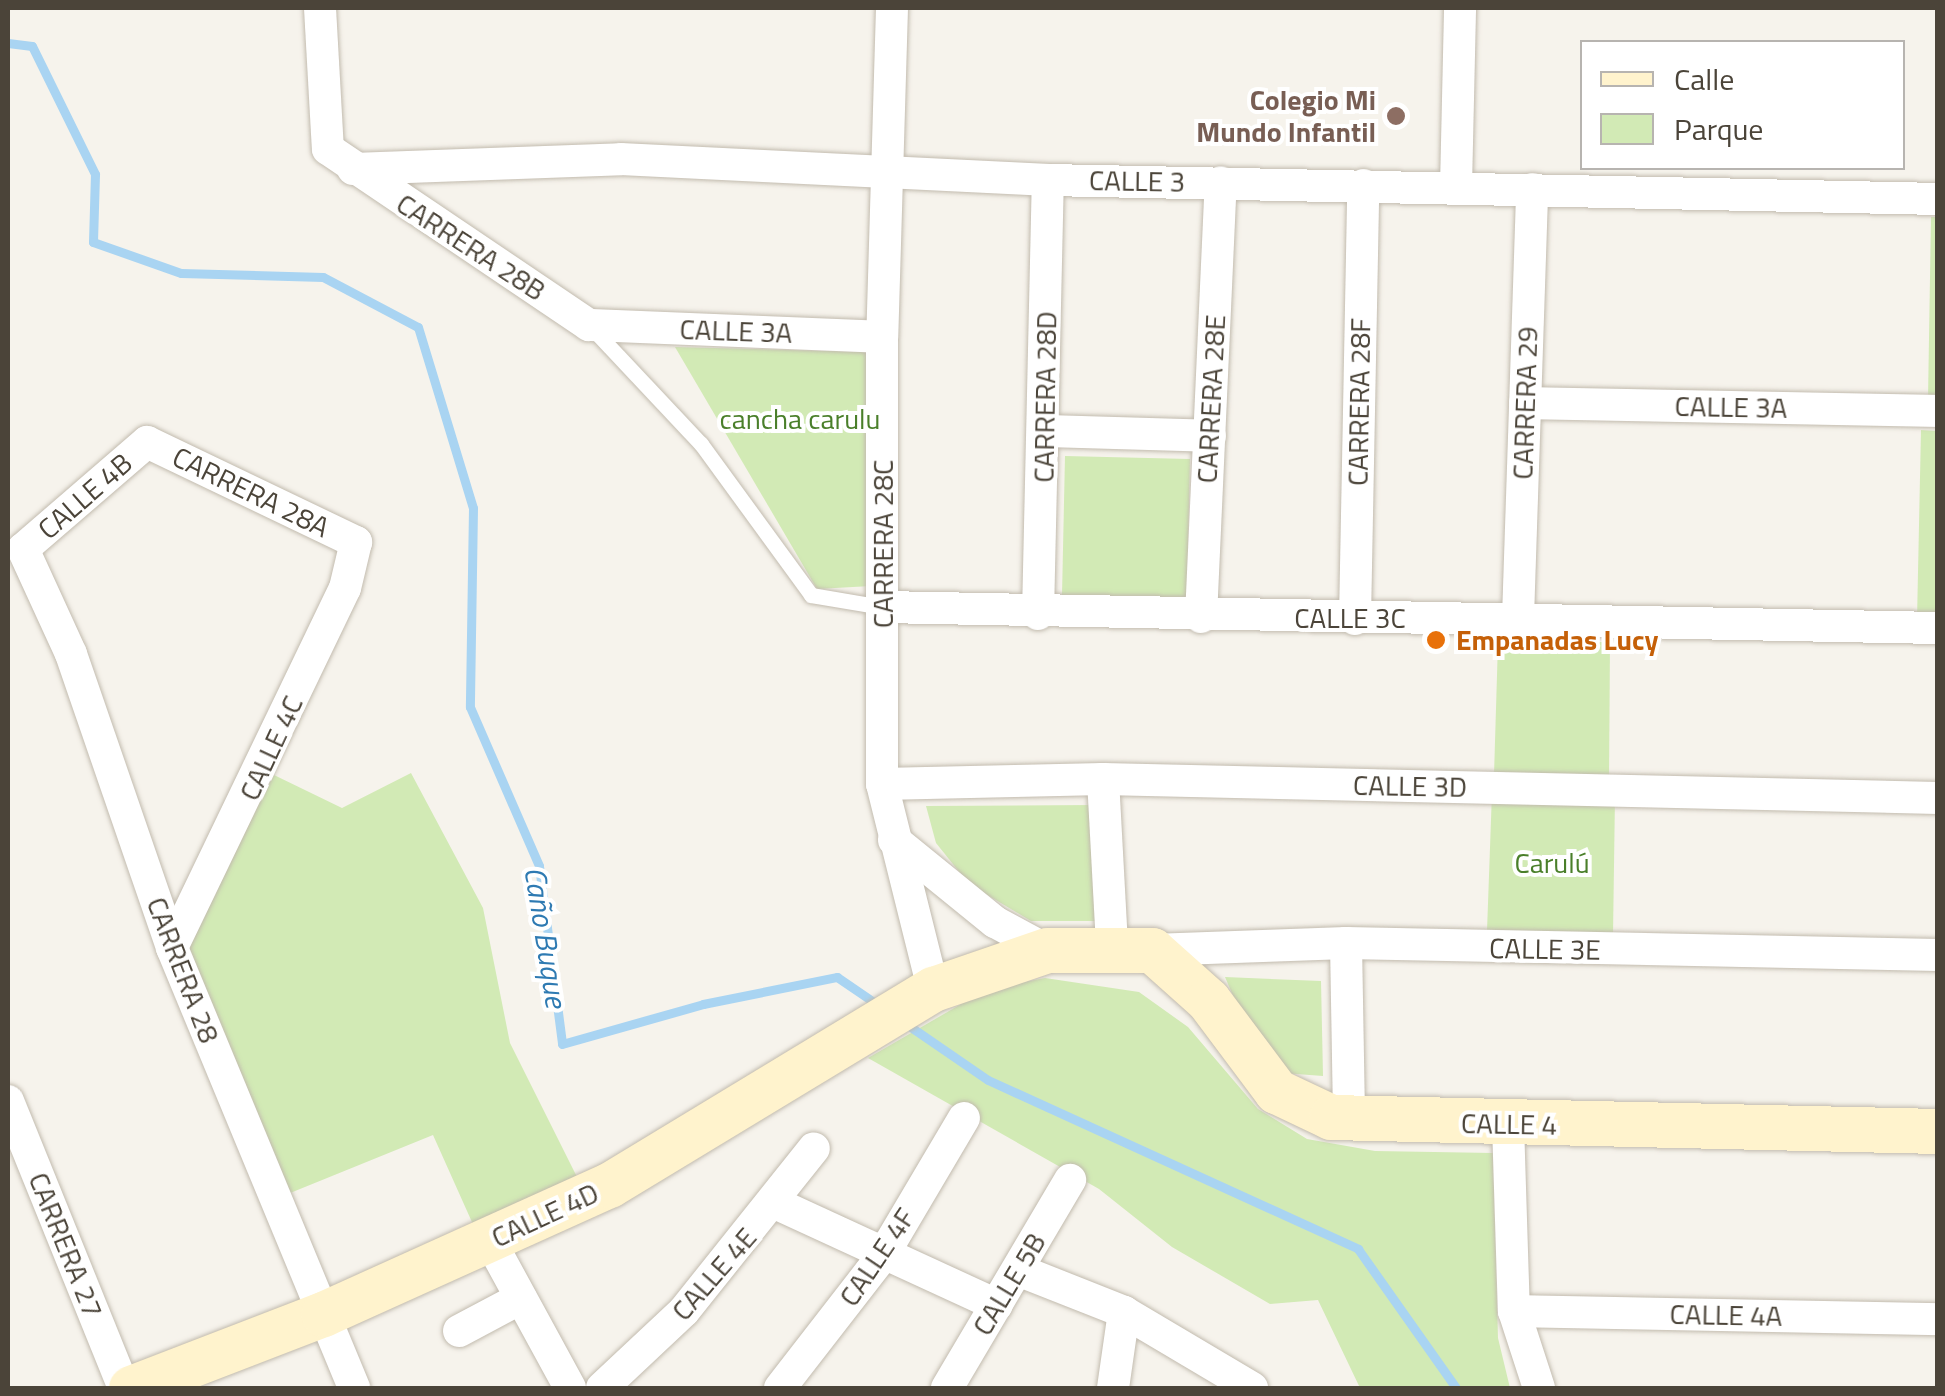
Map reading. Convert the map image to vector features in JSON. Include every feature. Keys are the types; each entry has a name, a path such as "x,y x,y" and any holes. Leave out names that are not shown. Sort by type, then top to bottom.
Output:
{"street":[{"path":"320,8 324,138 346,164"},
{"name":"CARRERA 28C","path":"892,8 882,337 882,784 925,994"},
{"path":"1456,187 1460,8"},
{"name":"CALLE 3","path":"346,164 621,159 1048,180 1938,199"},
{"name":"CARRERA 28B","path":"346,164 589,325"},
{"name":"CARRERA 28D","path":"1038,614 1046,431 1048,180"},
{"name":"CARRERA 28E","path":"1200,616 1221,182"},
{"name":"CARRERA 28F","path":"1355,619 1363,185"},
{"name":"CARRERA 29","path":"1518,618 1532,189"},
{"name":"CALLE 3A","path":"589,325 882,337"},
{"name":"CALLE 3A","path":"1525,403 1938,411"},
{"path":"1046,431 1210,436"},
{"name":"CARRERA 28A","path":"147,442 356,542"},
{"name":"CALLE 4B","path":"15,544 147,442"},
{"name":"CALLE 4C","path":"172,948 345,588 356,542"},
{"name":"CARRERA 28","path":"15,544 71,654 172,948 354,1388"},
{"name":"CALLE 3C","path":"883,607 1038,614 1518,618 1938,628"},
{"path":"925,994 1047,950 1132,949 1103,779"},
{"name":"CALLE 3D","path":"882,784 1103,779 1938,798"},
{"path":"894,840 995,922 1047,950"},
{"path":"1346,943 1348,1120"},
{"name":"CALLE 3E","path":"1132,949 1346,943 1938,955"},
{"name":"CALLE 4","path":"1132,949 1208,1000 1276,1091 1312,1111 1348,1120 1938,1130"},
{"name":"CALLE 4D","path":"128,1388 323,1314 490,1241 678,1147 925,994"},
{"name":"CARRERA 27","path":"8,1101 128,1388"},
{"name":"CALLE 4F","path":"780,1388 883,1255 964,1118"},
{"path":"1508,1124 1514,1311 1539,1388"},
{"name":"CALLE 4E","path":"602,1388 684,1311 775,1203 814,1148"},
{"name":"CALLE 5B","path":"947,1388 1070,1180"},
{"path":"775,1203 997,1304"},
{"path":"490,1241 570,1388"},
{"path":"1018,1270 1124,1312 1252,1388"},
{"path":"460,1331 521,1298"},
{"name":"CALLE 4A","path":"1514,1311 1938,1319"},
{"path":"1112,1388 1124,1312"}],"lane":[{"path":"589,325 701,444 811,596 883,607"}],"green space":[{"path":"1931,217 1937,217 1937,399 1928,399"},
{"name":"cancha carulu","path":"675,347 868,352 871,586 817,589"},
{"path":"1921,430 1937,431 1937,620 1917,620"},
{"path":"1065,456 1190,459 1187,598 1062,595"},
{"name":"Carulú","path":"1498,642 1610,642 1609,779 1494,775"},
{"path":"411,773 483,908 510,1043 587,1197 480,1240 433,1135 268,1202 172,961 274,775 342,808"},
{"name":"Carulú","path":"1492,792 1615,796 1613,935 1487,931"},
{"path":"1095,805 1099,921 1031,921 969,884 936,843 926,806"},
{"path":"1225,977 1321,981 1323,1076 1283,1073 1247,1028"},
{"path":"1045,978 1139,992 1188,1027 1258,1109 1307,1139 1375,1151 1493,1153 1498,1338 1510,1388 1360,1388 1318,1300 1270,1304 1172,1247 1099,1189 868,1058 987,989"}],"waterway":[{"name":"Caño Buque","path":"8,43 32,46 95,174 93,242 181,273 323,277 418,327 473,508 470,707 539,866 562,1044 703,1004 837,977 881,1007"},
{"name":"Caño Buque","path":"902,1021 988,1080 1358,1249 1456,1388"}],"place":[{"name":"Colegio Mi Mundo Infantil","path":"1396,116"},
{"name":"Empanadas Lucy","path":"1436,640"}]}
